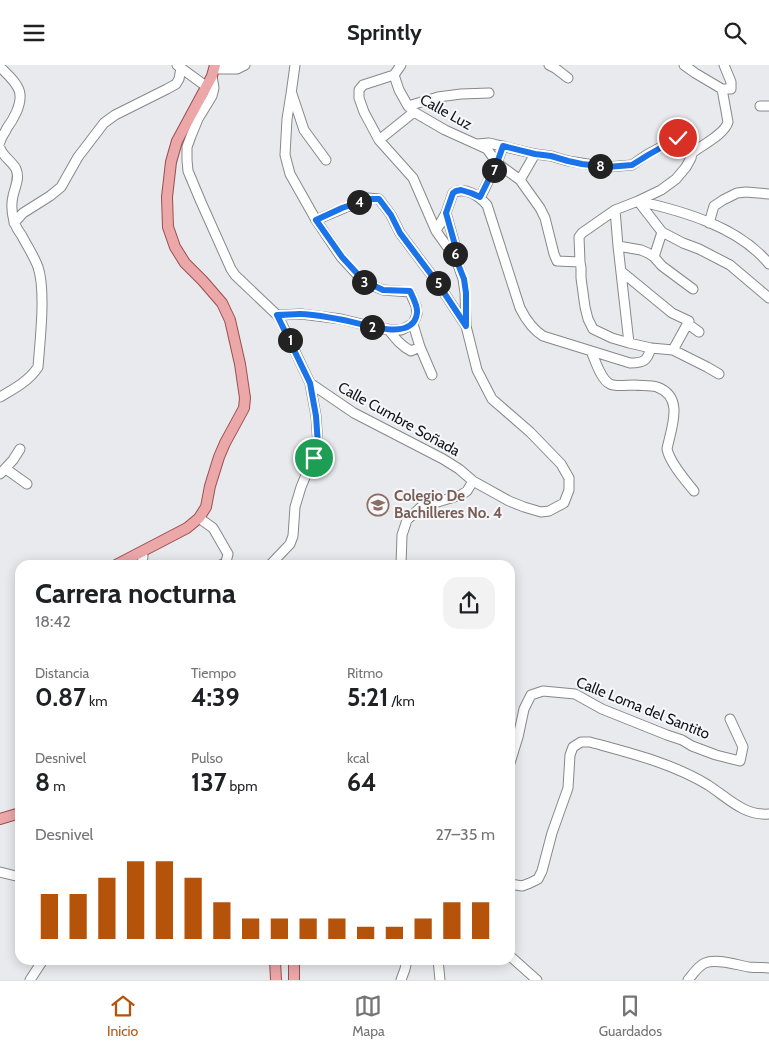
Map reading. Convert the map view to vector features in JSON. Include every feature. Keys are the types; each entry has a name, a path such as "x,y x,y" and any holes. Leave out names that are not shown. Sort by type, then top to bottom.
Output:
{"main road":[{"path":"126,560 187,528 199,518 206,507 219,457 244,408 246,398 230,321 222,303 185,263 175,247 168,227 167,197 171,162 178,141 214,70"},
{"path":"0,819 15,814"},
{"path":"275,965 276,980"},
{"path":"294,965 294,980"}],"street":[{"path":"214,70 237,69 245,65"},
{"path":"277,315 300,314 341,319 382,329 401,330 413,323 417,314 410,291 383,290 364,281 342,257 316,220 290,174 285,155 286,119 295,65"},
{"path":"401,65 394,75 363,85 359,90 359,98 364,112 379,140 413,178 436,231 456,259 464,279 466,326"},
{"path":"549,65 568,78"},
{"path":"684,65 722,89 731,89 731,82 724,65"},
{"path":"179,66 207,87"},
{"path":"14,223 23,213 61,187 78,157 104,123 115,115 176,84 179,79 179,66"},
{"path":"0,67 12,80 20,95 18,105 0,142"},
{"name":"Calle Cumbre Soñada","path":"214,70 212,96 198,119 187,147 188,171 231,269 277,315 310,383 316,416 318,445 294,507 293,536 290,544 275,560"},
{"name":"Calle Luz","path":"394,75 399,90 411,109 446,130 487,149 497,163 520,180 545,218 557,261 580,262"},
{"path":"692,153 727,127 728,122 722,89"},
{"path":"379,140 411,109 438,97 489,93"},
{"path":"291,94 304,130 326,160"},
{"path":"477,144 488,143 582,164 607,167 632,165 678,138 688,142 692,153 691,158 676,179 661,190 615,210 582,233 579,237 581,278 585,307 593,329 612,338 629,343 651,348 673,349 719,374"},
{"path":"480,197 497,163 503,146"},
{"path":"0,148 15,167 17,173 12,208 14,223 35,260 41,282 38,367 33,375 18,387 0,397"},
{"path":"520,180 535,154"},
{"path":"436,231 446,213 453,193 461,190 480,197 487,205 520,308 528,323 536,331 543,336 630,363 644,361 648,358 651,348"},
{"path":"708,223 714,205 737,193 769,194"},
{"path":"316,220 368,199 379,199 391,215 400,233 439,285 466,326"},
{"path":"638,201 668,208 708,223 742,239 761,254 769,264"},
{"path":"638,201 662,232 730,265 769,297"},
{"path":"615,210 629,343"},
{"path":"446,213 455,245 456,259"},
{"path":"654,257 662,232"},
{"path":"618,246 641,250 654,257 693,289"},
{"path":"622,272 672,313 699,332"},
{"path":"413,323 420,347 432,375"},
{"path":"673,349 688,323"},
{"name":"Calle Cumbre Soñada","path":"310,383 354,413 443,459 473,481 509,501 540,512 549,511 564,503 569,490 568,478 562,464 530,431 492,399 477,370 466,326"},
{"path":"388,329 401,345 407,349 411,351 420,347"},
{"path":"591,351 605,381 611,385 658,387 672,399 675,409 667,449 682,476 694,491"},
{"path":"20,449 3,472 28,484"},
{"path":"401,560 402,535 408,520 421,507 461,495 467,491 473,481"},
{"path":"199,518 213,528 228,554 226,560"},
{"path":"141,553 143,560"},
{"name":"Calle Loma del Santito","path":"515,744 524,709 530,695 544,691 575,694 602,709 716,755 740,761 743,747 730,719"},
{"path":"515,885 522,886 538,879 542,871 552,833 568,788 570,755 574,747 581,742 590,742 662,763 695,778 742,809 759,815 769,814"},
{"path":"0,872 15,876"},
{"path":"515,960 537,980"},
{"path":"688,980 703,964 710,961 769,968"},
{"path":"30,980 40,965"},
{"path":"401,980 406,965"},
{"path":"438,965 440,980"}],"place":[{"name":"Colegio De Bachilleres No. 4","path":"378,505"}],"route":[{"path":"314,458 318,445 316,416 310,383 277,315 300,314 341,319 382,329 401,330 413,323 417,314 410,291 383,290 364,281 342,257 316,220 368,199 379,199 391,215 400,233 439,285 466,326 464,279 456,259 453,235 446,213 453,193 456,191 461,190 480,197 497,163 503,146 582,164 607,167 632,165 678,138"}]}
